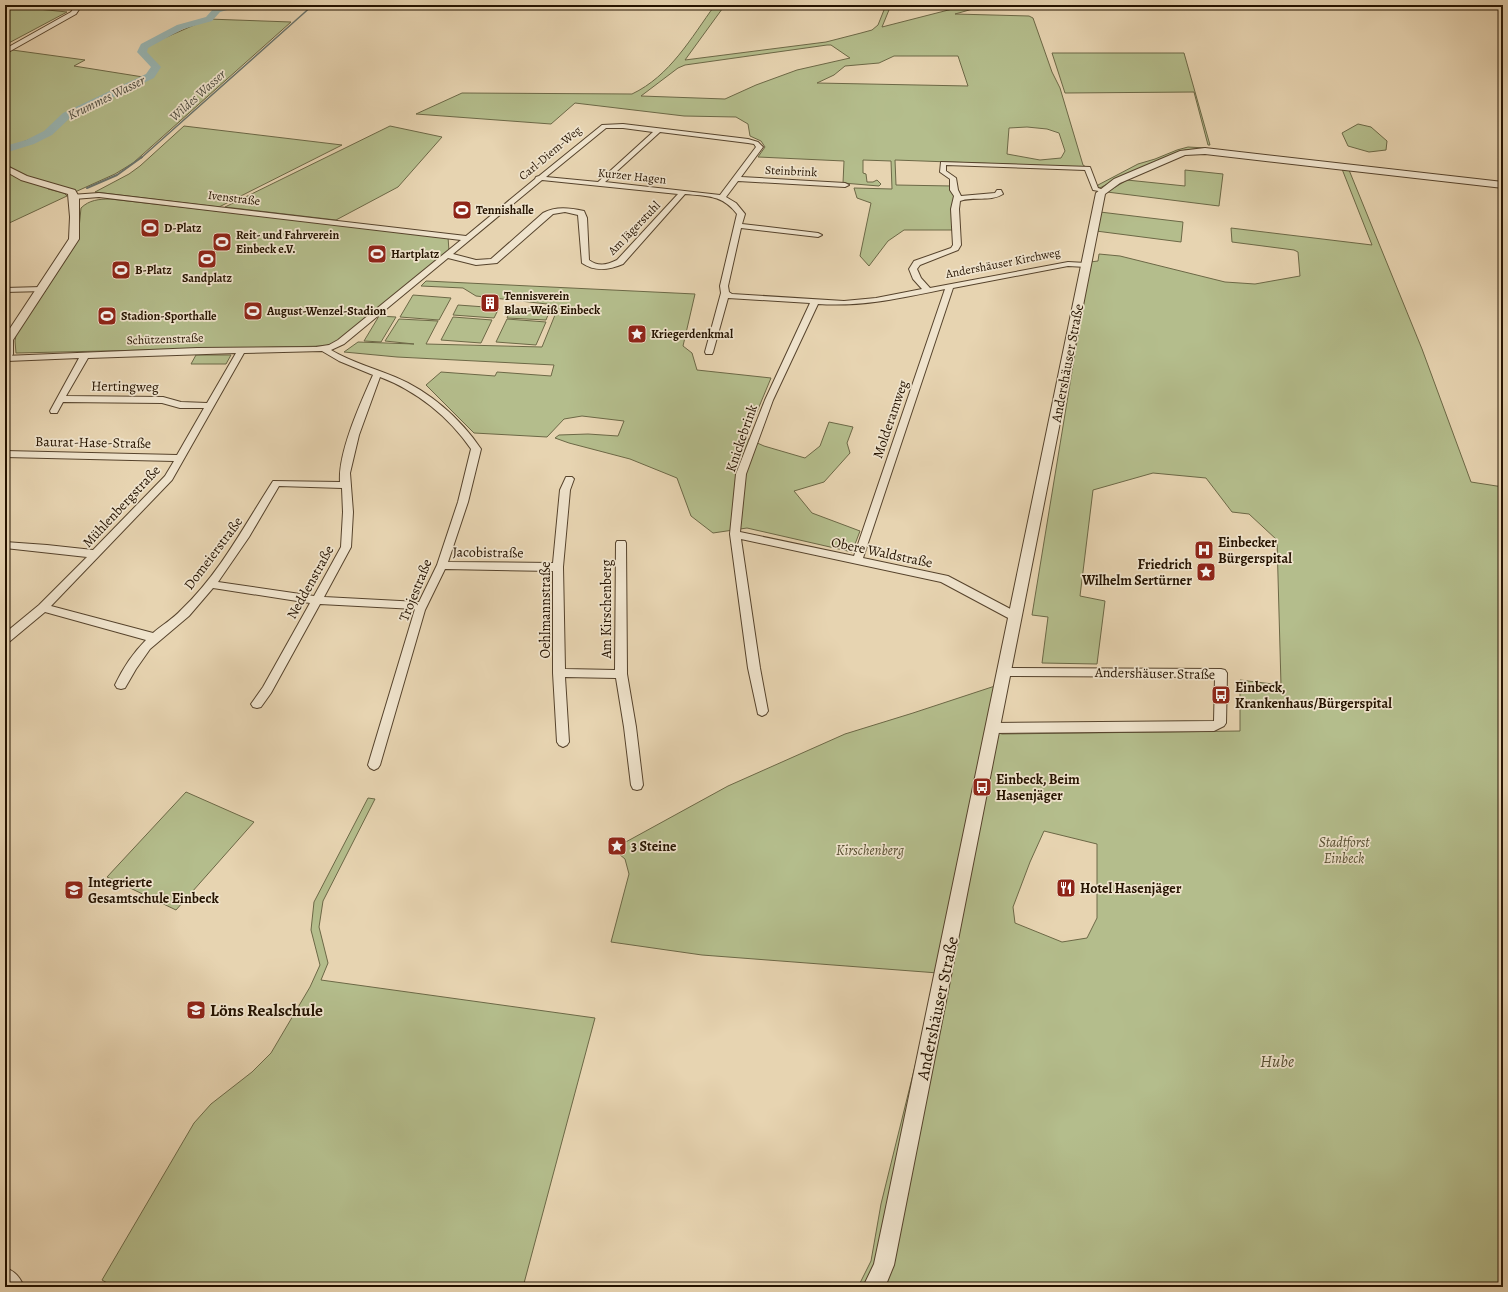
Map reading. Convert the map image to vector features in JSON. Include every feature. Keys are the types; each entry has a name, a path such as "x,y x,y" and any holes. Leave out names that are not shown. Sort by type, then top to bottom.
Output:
{"street":[{"path":"5,52 65,19 74,13 79,5"},
{"name":"Carl-Diem-Weg","path":"341,342 538,178 604,126 611,125 659,130 756,143 760,147 723,196"},
{"path":"599,184 659,130"},
{"path":"1086,265 1102,191 1117,181 1183,153 1214,152 1503,185"},
{"path":"928,290 917,279 913,269 917,263 954,250 957,245 955,209 958,196 954,190 953,178 943,172 943,163 1088,168 1095,189 1102,191"},
{"path":"5,168 24,178 72,192 74,197 75,217 74,239 7,340 7,357"},
{"name":"Kurzer Hagen","path":"538,178 723,196"},
{"name":"Steinbrink","path":"737,179 845,185"},
{"path":"957,200 973,196 996,196 1000,191"},
{"name":"Am Jägerstuhl","path":"447,255 478,263 485,263 494,260 546,215 558,211 572,210 581,213 583,218 584,261 592,267 610,267 620,262 682,192"},
{"name":"Ivenstraße","path":"74,197 99,195 466,238"},
{"path":"709,352 727,294 724,286 741,214 733,203 723,196"},
{"path":"739,226 818,235"},
{"name":"Andershäuser Kirchweg","path":"727,294 844,303 876,300 1068,264 1086,265"},
{"name":"Andershäuser Straße","path":"874,1287 884,1265 1086,265"},
{"name":"Molderamweg","path":"857,561 950,286"},
{"path":"5,290 42,289"},
{"name":"Knickebrink","path":"762,711 754,668 735,534 741,474 769,400 816,302"},
{"name":"Schützenstraße","path":"7,357 324,349 341,342"},
{"path":"324,349 336,357 378,374"},
{"name":"Mühlenbergstraße","path":"5,639 43,608 169,478 212,406 242,350"},
{"name":"Hertingweg","path":"54,411 84,355"},
{"name":"Trojestraße","path":"374,765 422,606 442,565 463,502 476,449 470,439 415,389 378,374"},
{"name":"Neddenstraße","path":"257,704 267,690 346,547 349,522 348,498 344,485 345,473 362,412 378,374"},
{"name":"Hertingweg","path":"60,398 163,400 180,405 212,406"},
{"name":"Baurat-Hase-Straße","path":"5,454 181,458"},
{"name":"Oehlmannstraße","path":"563,742 559,673 558,567 566,490 569,479"},
{"name":"Domeierstraße","path":"120,685 126,673 155,638 184,613 210,583 243,538 276,483 344,485"},
{"name":"Obere Waldstraße","path":"735,534 944,579 975,594 1016,617"},
{"name":"Am Kirschenberg","path":"621,544 621,674 630,727 637,785"},
{"path":"5,545 47,548 94,554"},
{"name":"Jacobistraße","path":"442,565 558,567"},
{"path":"210,583 217,586 317,600 422,606"},
{"path":"43,608 155,638"},
{"name":"Andershäuser Straße","path":"993,728 1214,726 1220,723 1222,674 1005,672"},
{"name":"Am Kirschenberg","path":"559,673 621,674"},
{"path":"5,1278 13,1287"}],"green space":[{"path":"5,5 9,6 67,12 5,45"},
{"path":"715,5 725,5 685,60 826,42 872,30 878,25 886,5 891,5 882,27 968,5 987,5 955,14 1029,16 1033,18 1052,72 1060,88 1083,165 1086,167 895,160 896,185 952,186 955,200 953,230 904,230 888,241 869,266 860,256 871,203 857,198 854,188 892,189 891,161 863,160 863,173 866,174 867,182 877,180 881,184 879,186 843,183 844,161 758,157 765,147 761,141 750,136 748,124 736,117 684,116 575,103 551,124 416,114 462,93 632,94 658,77 669,67","holes":["827,45 831,45 850,58 797,70 756,85 725,99 641,96 678,68 685,65","894,56 958,56 968,86 817,83 834,75 845,66 879,63","1027,127 1047,129 1059,133 1065,151 1061,158 1040,160 1007,154 1009,128"]},
{"path":"208,19 291,22 133,163 115,174 75,192 30,178 5,165 5,151 51,133 69,115 152,76 159,67 144,52 146,46"},
{"path":"5,49 85,60 74,66 143,77 64,115 46,133 5,149"},
{"path":"1052,53 1184,53 1210,145 1208,145 1194,92 1065,93"},
{"path":"1358,124 1371,127 1387,141 1386,150 1369,152 1348,146 1342,133"},
{"path":"184,126 342,145 219,207 95,192 129,174 140,166"},
{"path":"390,126 442,137 398,187 336,220 225,207"},
{"path":"1188,147 1206,148 1185,150 1116,179 1100,188 1097,187 1098,185 1138,164"},
{"name":"Stadtforst Einbeck","path":"1342,169 1349,170 1422,349 1471,482 1503,487 1503,1287 858,1287 871,1261 881,1204 938,973 702,955 611,942 629,874 625,859 613,849 728,786 845,734 998,685 988,730 1002,734 1240,731 1240,680 1281,685 1277,540 1249,514 1232,512 1206,478 1153,473 1093,490 1080,596 1105,601 1097,664 1042,663 1048,617 1032,615 1090,262 1098,261 1099,254 1120,256 1225,282 1255,284 1300,276 1298,252 1294,250 1232,242 1231,228 1372,245","holes":["1044,831 1097,844 1097,918 1087,938 1062,942 1015,923 1013,907 1030,862"]},
{"path":"5,170 48,187 48,189 64,193 67,196 5,225"},
{"path":"1185,170 1223,174 1219,206 1107,192 1127,180 1185,186"},
{"path":"110,199 448,237 449,251 337,342 325,346 16,353 16,335 78,239 81,208 94,200"},
{"path":"1100,212 1183,222 1181,242 1096,231"},
{"path":"426,281 695,294 683,346 692,353 697,370 771,378 746,438 764,446 805,458 820,446 829,422 853,427 847,443 850,453 824,482 794,491 812,513 860,531 852,552 747,528 713,533 691,516 677,478 630,459 555,438 559,435 588,434 618,436 624,421 582,416 564,419 547,437 474,433 426,385 441,372 495,376 497,372 551,376 554,365 397,357 344,352 358,342 414,344 385,341 399,319 438,321 426,344 542,347 557,310 547,304 476,296 463,288 421,286"},
{"path":"413,295 451,298 439,320 400,317"},
{"path":"458,305 499,308 494,318 453,315"},
{"path":"512,307 550,310 546,320 507,318"},
{"path":"379,316 396,317 381,342 364,341"},
{"path":"453,317 492,320 481,343 441,340"},
{"path":"507,319 546,322 536,345 496,342"},
{"path":"196,355 231,355 226,364 191,364"},
{"path":"186,792 254,822 176,910 107,877"},
{"path":"368,798 375,799 323,901 319,927 328,963 321,980 595,1018 523,1287 124,1287 109,1284 102,1280 194,1123 211,1104 252,1072 271,1053 310,987 320,965 311,930 314,902"}],"waterway":[{"name":"Krummes Wasser","path":"5,150 30,142 48,133 67,115 150,76 156,67 142,52 144,46 180,27 209,19 217,10 235,5"},
{"name":"Wildes Wasser","path":"141,158 313,5"},
{"name":"Wildes Wasser","path":"87,188 117,175 142,157"}],"place":[{"name":"Tennishalle","path":"462,210"},
{"name":"D-Platz","path":"150,228"},
{"name":"Reit- und Fahrverein Einbeck e.V.","path":"222,242"},
{"name":"Hartplatz","path":"377,254"},
{"name":"Sandplatz","path":"207,259"},
{"name":"B-Platz","path":"121,270"},
{"name":"Tennisverein Blau-Weiß Einbeck","path":"490,303"},
{"name":"August-Wenzel-Stadion","path":"253,311"},
{"name":"Stadion-Sporthalle","path":"107,316"},
{"name":"Kriegerdenkmal","path":"637,334"},
{"name":"Einbecker Bürgerspital","path":"1204,550"},
{"name":"Friedrich Wilhelm Sertürner","path":"1206,572"},
{"name":"Einbeck, Krankenhaus/Bürgerspital","path":"1221,695"},
{"name":"Einbeck, Beim Hasenjäger","path":"982,787"},
{"name":"3 Steine","path":"617,846"},
{"name":"Hotel Hasenjäger","path":"1066,888"},
{"name":"Integrierte Gesamtschule Einbeck","path":"74,890"},
{"name":"Löns Realschule","path":"196,1010"}],"park label":[{"name":"Kirschenberg","path":"870,850"},
{"name":"Hube","path":"1277,1061"}]}
